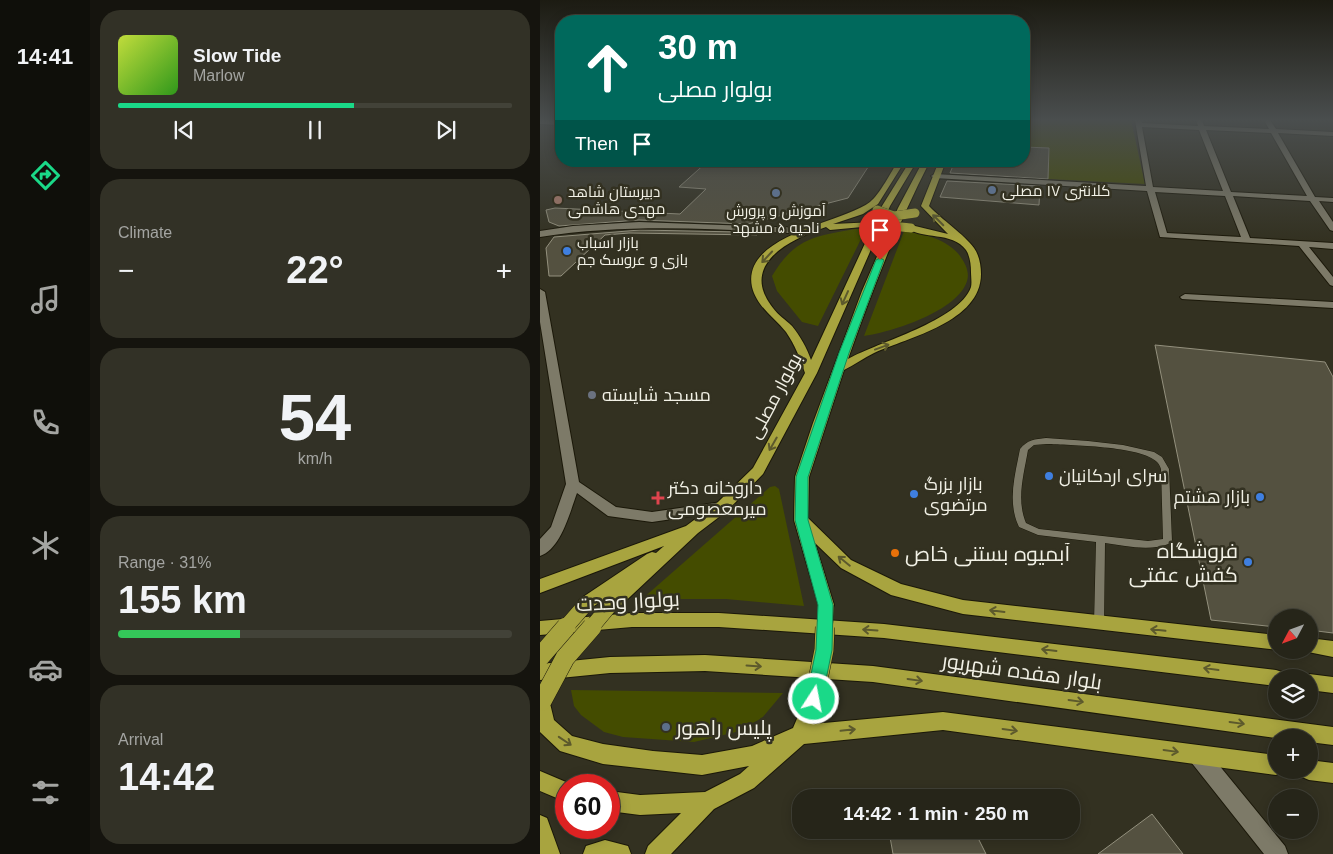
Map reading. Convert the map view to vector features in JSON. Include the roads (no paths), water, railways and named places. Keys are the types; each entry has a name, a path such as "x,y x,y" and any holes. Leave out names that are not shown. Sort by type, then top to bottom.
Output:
{"main road":[{"path":"812,373 801,347 788,328 768,309 757,287 757,270 767,256 785,242 806,231 876,206 899,167"},
{"name":"بولوار مصلی","path":"800,735 752,756 702,765 654,761 603,754 567,744 546,725 542,701 566,658 611,604 693,530 722,507 758,471 812,373 886,206 910,167"},
{"path":"656,854 707,802 747,781 800,735 814,699 824,650 826,605 801,520 802,477 838,369 867,291 902,208 924,167"},
{"path":"876,206 894,216 915,213 925,206 940,167"},
{"path":"838,369 870,351 906,338 941,321 968,301 976,286 976,264 970,249 925,206"},
{"path":"806,231 842,225 872,224 937,232 961,241"},
{"path":"801,520 846,564 897,590 963,607 1268,642"},
{"path":"540,586 693,530"},
{"path":"540,657 586,604 693,530"},
{"name":"بولوار وحدت","path":"540,628 632,620 719,620"},
{"name":"بلوار هفده شهریور","path":"719,620 884,631 1268,677"},
{"path":"1318,647 1333,649"},
{"name":"بلوار هفده شهریور","path":"540,672 610,665 705,663 873,674 1333,736"},
{"path":"1318,684 1333,686"},
{"path":"800,735 943,721 1268,764"},
{"path":"1318,771 1333,773"},
{"path":"540,781 555,787"},
{"path":"620,802 640,805 707,802"},
{"path":"540,825 549,854"},
{"path":"594,854 605,851 620,854"}],"street":[{"path":"1145,160 1150,189 1163,235 1333,246"},
{"path":"1215,160 1247,241"},
{"path":"1291,160 1313,199 1333,228"},
{"path":"935,176 1333,200"},
{"path":"540,234 572,228 641,223 806,231"},
{"path":"1302,244 1333,283"},
{"path":"540,292 573,484 557,529 540,550"},
{"path":"1185,296 1333,305"},
{"path":"573,484 613,512 652,516 722,507"},
{"path":"1198,754 1278,854"}],"lane":[{"path":"1046,441 1073,442 1141,451 1154,456 1163,464 1165,469 1168,540 1161,544 1148,545 1101,540 1038,532 1022,525 1019,519 1017,495 1024,449 1027,444 1046,441"},
{"path":"1099,624 1101,540"}],"place":[{"name":"کلانتری ۱۷ مصلی","path":"992,190"},
{"name":"آموزش و پرورش ناحیه ۵ مشهد","path":"776,193"},
{"name":"دبیرستان شاهد مهدی هاشمی","path":"558,200"},
{"name":"بازار اسباب بازی و عروسک جم","path":"567,251"},
{"name":"مسجد شایسته","path":"592,395"},
{"name":"سرای اردکانیان","path":"1049,476"},
{"name":"بازار بزرگ مرتضوی","path":"914,494"},
{"name":"بازار هشتم","path":"1260,497"},
{"name":"داروخانه دکتر میرمعصومی","path":"658,498"},
{"name":"آبمیوه بستنی خاص","path":"895,553"},
{"name":"فروشگاه کفش عفتی","path":"1248,562"},
{"name":"پلیس راهور","path":"666,727"}]}
